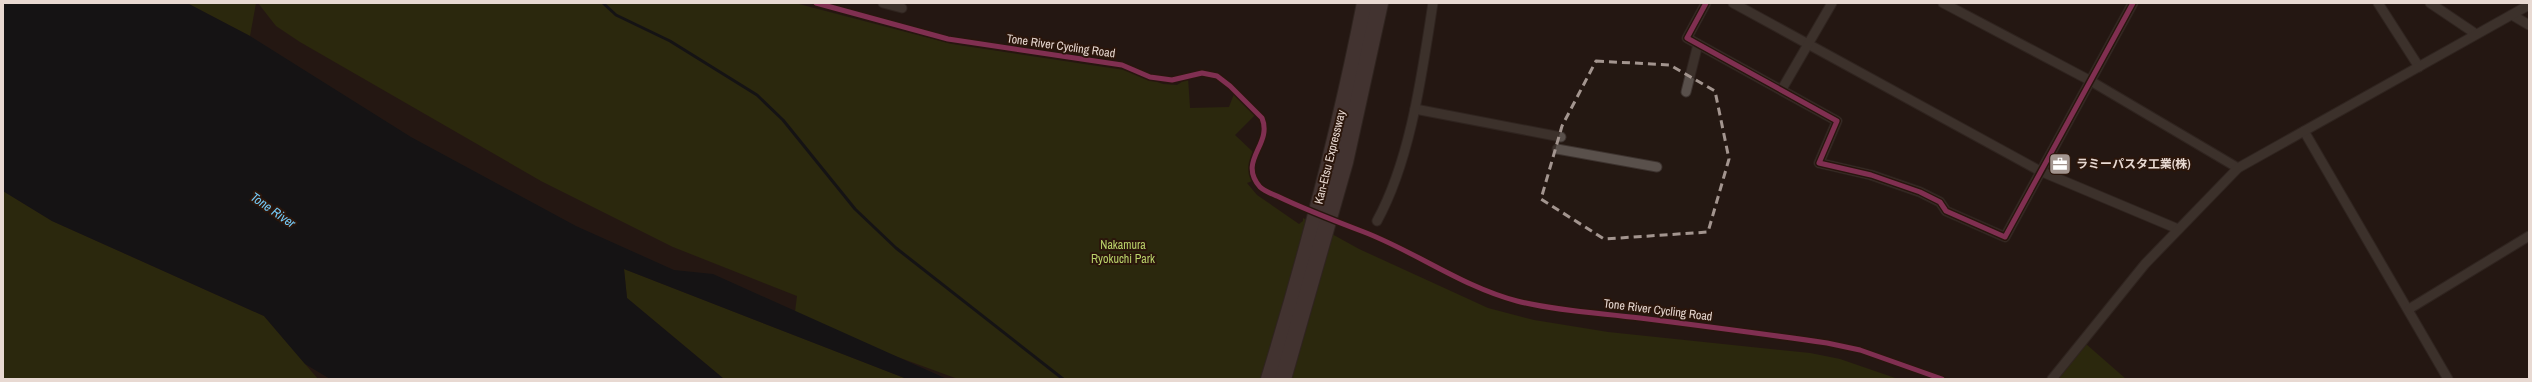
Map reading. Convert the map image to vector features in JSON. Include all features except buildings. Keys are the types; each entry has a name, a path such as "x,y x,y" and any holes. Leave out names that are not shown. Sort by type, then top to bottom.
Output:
{"highway":[{"name":"Kan-Etsu Expressway","path":"1283,379 1326,206 1365,3"},
{"name":"Kan-Etsu Expressway","path":"1269,379 1357,109 1380,3"}],"street":[{"path":"883,3 902,8"},
{"path":"1377,221 1394,184 1415,109 1434,3"},
{"path":"1706,3 1687,38 1782,88 1838,121 1819,163 1871,175 1920,192 1940,202 1946,211 2005,237 2089,80 2133,3"},
{"path":"1733,3 2040,171 2178,229"},
{"path":"1782,88 1809,45 1832,3"},
{"path":"1944,3 2089,80 2238,168"},
{"path":"2378,3 2419,66"},
{"path":"2430,3 2476,34"},
{"path":"2052,379 2130,281 2178,229 2238,168 2512,15 2529,4"},
{"path":"2512,15 2529,25"},
{"path":"1686,92 1698,44"},
{"path":"1415,109 1561,137"},
{"path":"2304,131 2409,309 2448,379"},
{"path":"1557,148 1657,167"},
{"path":"2409,309 2529,236"}],"highlighted area":[{"path":"1596,61 1670,65 1715,91 1729,159 1708,232 1604,239 1541,199 1562,126"}],"green space":[{"path":"187,3 256,3 250,36"},
{"name":"Nakamura Ryokuchi Park","path":"258,3 795,3 952,44 1124,70 1163,84 1177,85 1188,78 1190,108 1229,107 1234,94 1255,115 1235,135 1253,152 1249,169 1255,180 1247,183 1257,195 1299,224 1303,221 1303,218 1359,249 1488,308 1534,320 1608,332 1810,353 1840,359 1898,379 958,379 884,352 795,312 797,296 673,247 541,181 300,42 276,26"},
{"path":"3,191 52,221 264,316 318,379 3,379"},
{"path":"624,269 907,379 724,379 627,298"},
{"path":"2086,344 2126,379 2058,379"}],"water":[{"name":"Tone River","path":"3,3 187,3 250,36 411,137 576,226 674,270 713,274 947,379 907,379 624,269 627,298 724,379 330,379 305,364 264,316 52,221 3,191"}],"waterway":[{"path":"603,3 616,15 670,41 757,95 783,120 855,209 896,248 1063,379"}],"cycle path":[{"name":"Tone River Cycling Road","path":"816,3 948,39 1122,65 1150,77 1172,80 1202,73 1217,76 1230,86 1262,118 1264,128 1263,136 1253,160 1252,169 1254,177 1260,187 1310,211 1383,240 1459,278 1497,295 1517,301 1563,309 1827,343 1860,350 1942,379"},
{"path":"1706,3 1687,38 1837,121 1819,163 1871,175 1920,192 1940,202 1946,211 2005,237 2133,3"}],"place":[{"name":"ラミーパスタ工業(株)","path":"2060,164"}]}
